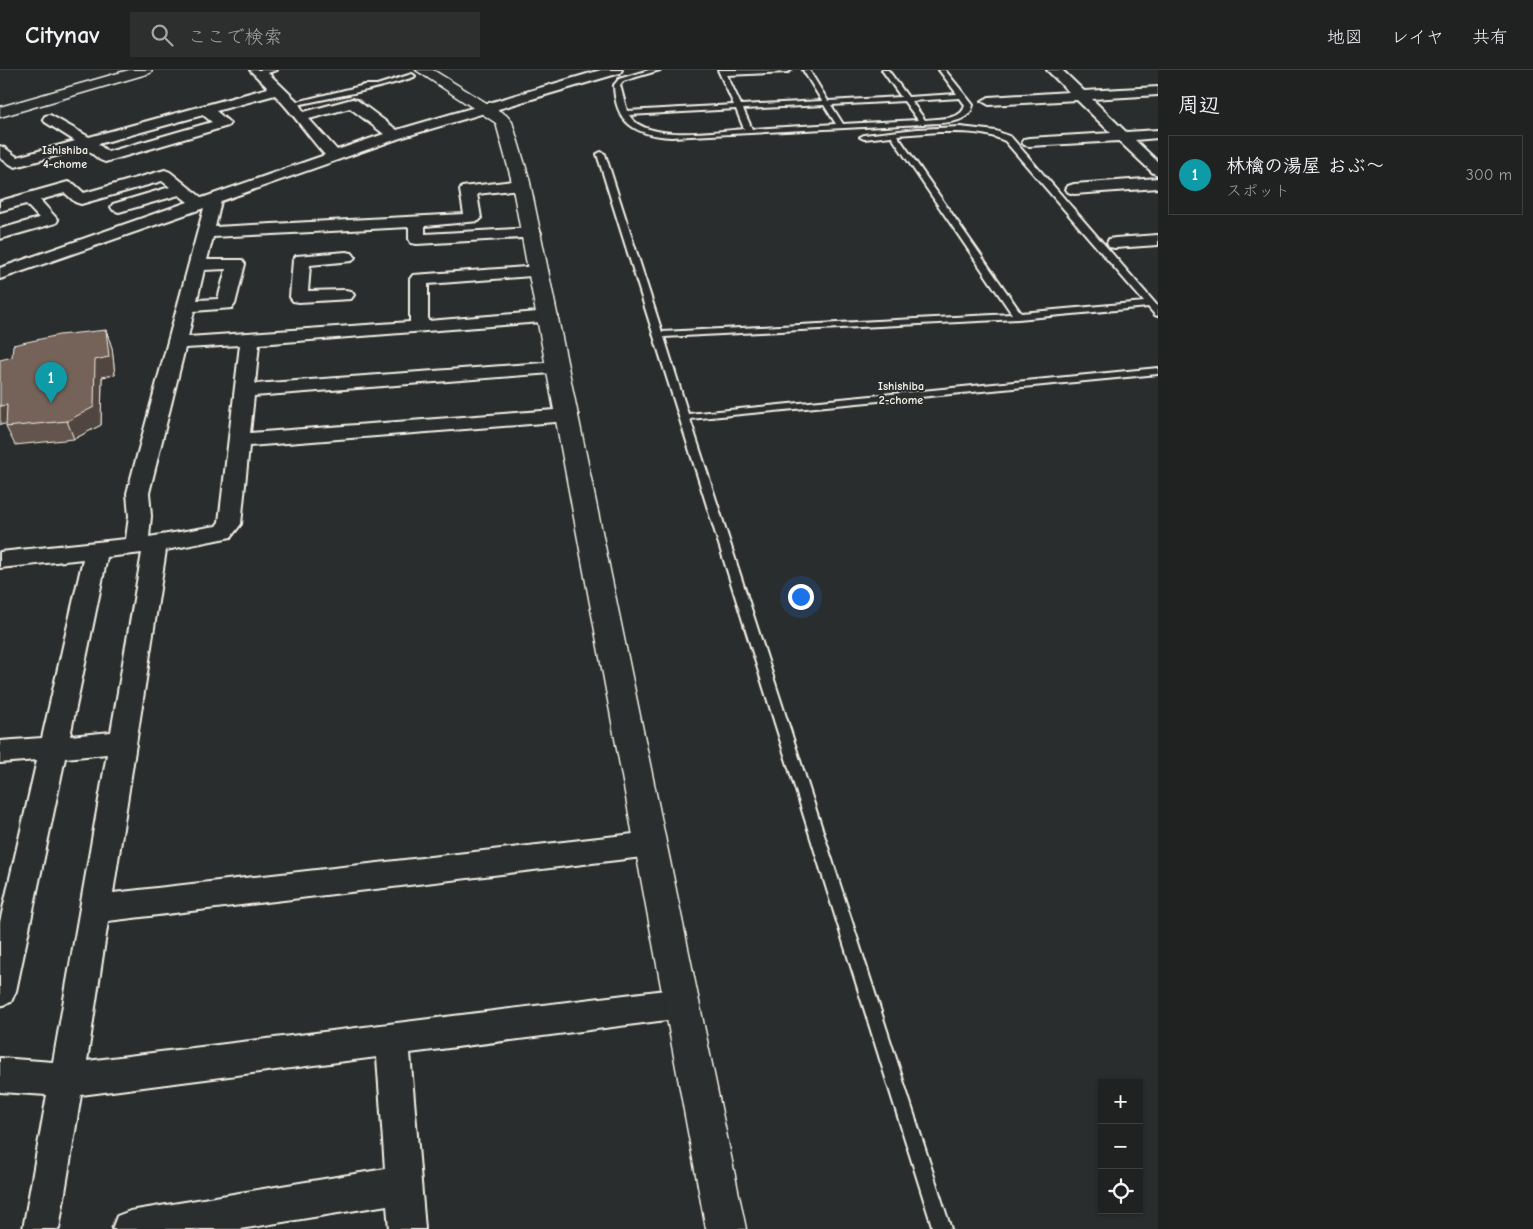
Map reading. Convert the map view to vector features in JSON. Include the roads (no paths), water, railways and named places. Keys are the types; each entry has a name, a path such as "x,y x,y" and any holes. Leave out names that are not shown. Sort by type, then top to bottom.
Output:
{"street":[{"path":"0,112 145,70"},
{"path":"2,271 207,201 333,155 615,70"},
{"path":"1054,70 1158,170"},
{"path":"264,71 333,155"},
{"path":"417,73 486,108 504,122 522,185 533,233 539,272 726,1229"},
{"path":"0,167 278,90"},
{"path":"989,102 1158,91"},
{"path":"301,117 352,103 395,135"},
{"path":"50,119 87,142 105,157 223,123 205,110"},
{"path":"1029,142 1158,134"},
{"path":"0,151 15,162"},
{"path":"0,206 68,187 81,199 164,175 182,189 207,201"},
{"path":"1074,189 1158,183"},
{"path":"206,232 473,218 468,190 522,185"},
{"path":"119,207 182,189"},
{"path":"0,234 50,220 30,198"},
{"path":"40,1229 67,1080 123,742 146,545 140,516 138,492 206,232 207,201"},
{"path":"417,222 417,239 533,233"},
{"path":"344,333 347,226"},
{"path":"1115,243 1158,240"},
{"path":"345,295 299,297 302,260 346,257"},
{"path":"186,306 226,304 236,264 197,265"},
{"path":"419,328 418,279 539,272"},
{"path":"177,343 419,328 549,317"},
{"path":"0,560 146,545 223,532 230,524 250,338"},
{"path":"244,392 558,368"},
{"path":"239,440 568,415"},
{"path":"0,991 98,550"},
{"path":"0,752 123,742"},
{"path":"95,909 651,844"},
{"path":"0,1075 67,1080 682,1004"},
{"path":"392,1040 406,1229"},
{"path":"130,1229 403,1184"}],"lane":[{"path":"657,70 621,80 616,85 616,92 629,124 652,133 671,135 952,120 965,114 969,105 942,70"},
{"path":"749,131 740,107 722,71 788,70"},
{"path":"806,70 841,127"},
{"path":"884,70 924,122"},
{"path":"292,104 365,87 378,87 417,73"},
{"path":"623,113 963,96"},
{"path":"864,137 978,129 1003,135 1158,313"},
{"path":"893,134 1018,316"},
{"path":"601,154 942,1229"},
{"path":"658,335 1018,316 1152,304"},
{"path":"684,417 1158,371"}],"place":[{"name":"林檎の湯屋 おぶ～","path":"51,403"}],"district":[{"name":"Ishishiba 4-chome","path":"65,157"},
{"name":"Ishishiba 2-chome","path":"901,393"}]}
